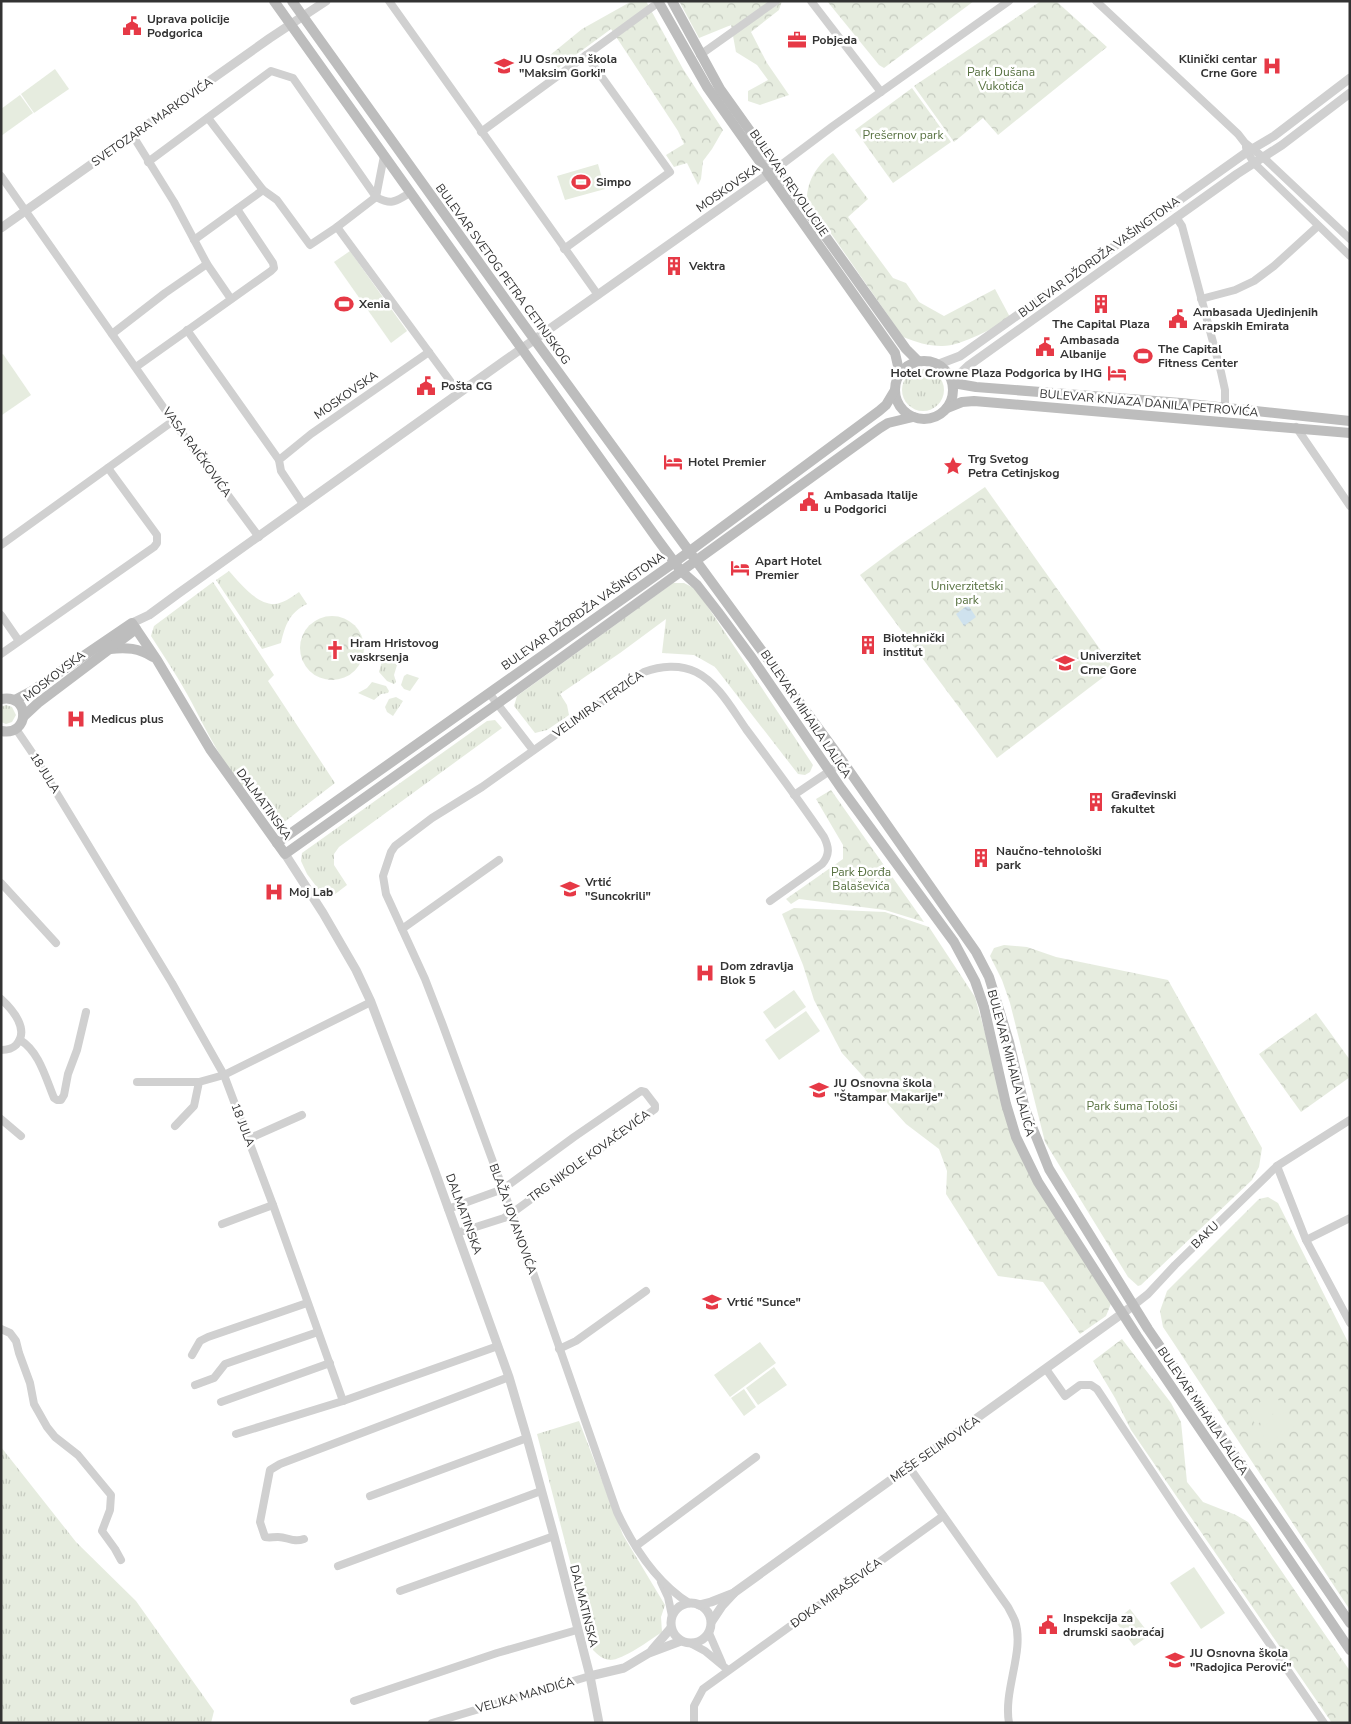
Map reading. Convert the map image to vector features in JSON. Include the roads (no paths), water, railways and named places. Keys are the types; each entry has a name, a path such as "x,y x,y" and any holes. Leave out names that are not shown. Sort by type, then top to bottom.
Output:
{"main road":[{"path":"274,1 681,571"},
{"name":"BULEVAR SVETOG PETRA CETINJSKOG","path":"292,1 695,561"},
{"name":"BULEVAR REVOLUCIJE","path":"672,1 720,89 906,349 918,361"},
{"name":"BULEVAR REVOLUCIJE","path":"659,2 707,87 894,353 898,366 898,377"},
{"path":"918,361 939,364 949,374 952,382 953,396 947,408 934,417 924,419 913,417 902,409 896,396 895,390 898,377 904,368 918,361"},
{"name":"BULEVAR KNJAZA DANILA PETROVIĆA","path":"952,382 976,387 1181,403 1350,421"},
{"name":"BULEVAR DŽORDŽA VAŠINGTONA","path":"277,843 675,562 879,411 886,405 895,390"},
{"name":"BULEVAR KNJAZA DANILA PETROVIĆA","path":"947,408 962,402 974,401 1350,433"},
{"name":"BULEVAR DŽORDŽA VAŠINGTONA","path":"285,854 880,428 888,423 913,417"},
{"name":"BULEVAR MIHAILA LALIĆA","path":"695,561 843,762 976,952 989,977 1009,1042 1025,1109 1049,1170 1148,1329 1350,1623"},
{"name":"BULEVAR MIHAILA LALIĆA","path":"681,571 699,587 752,658 830,771 954,942 964,959 984,1007 1006,1104 1016,1137 1038,1182 1122,1314 1350,1650"},
{"name":"MOSKOVSKA","path":"16,729 23,721 24,716 38,703 109,649 134,626"},
{"name":"MOSKOVSKA","path":"6,698 30,692 134,626"},
{"name":"DALMATINSKA","path":"134,626 157,660 210,749 285,854"},
{"path":"109,649 134,648 157,660"},
{"path":"6,698 21,707 24,716"},
{"path":"1,731 7,732 16,729"}],"street":[{"name":"SVETOZARA MARKOVIĆA","path":"1,228 326,1"},
{"path":"389,1 598,295"},
{"path":"700,55 776,1"},
{"path":"811,1 881,92"},
{"name":"MOSKOVSKA","path":"134,626 768,175 1009,1"},
{"path":"1096,1 1238,134 1248,148 1255,164 1350,256"},
{"path":"481,132 659,2"},
{"path":"564,249 670,172 586,55"},
{"path":"148,162 271,71 292,78 376,197 391,203 410,194"},
{"name":"BULEVAR DŽORDŽA VAŠINGTONA","path":"939,364 960,356 1248,148 1274,136 1350,78"},
{"name":"BULEVAR DŽORDŽA VAŠINGTONA","path":"952,382 968,366 1176,217 1264,158 1350,93"},
{"path":"208,118 263,190 277,200 310,245 376,197 384,156"},
{"path":"133,136 174,202 208,264 231,299"},
{"path":"1248,148 1264,158 1350,239"},
{"name":"VASA RAIČKOVIĆA","path":"1,176 173,421 259,537"},
{"path":"194,240 263,190"},
{"path":"136,367 274,268 273,263 237,209"},
{"path":"1176,217 1182,226 1221,372 1225,390 1225,408"},
{"path":"1201,299 1236,290 1254,281 1274,266 1318,226"},
{"path":"337,227 460,393"},
{"path":"112,334 155,300 208,264"},
{"path":"187,330 279,460 281,471 303,504"},
{"name":"MOSKOVSKA","path":"279,460 311,434 428,352"},
{"path":"1,545 173,421"},
{"path":"1296,428 1350,506"},
{"path":"1,654 154,547 157,543 157,535 108,468"},
{"path":"1,616 19,641"},
{"name":"VELIMIRA TERZIĆA","path":"388,858 395,846 425,823 482,787 644,672 656,668 677,667 696,672 713,684 824,837 828,846 827,856 822,864 770,901"},
{"path":"489,693 533,750"},
{"name":"18 JULA","path":"16,729 131,914 182,999 224,1075 343,1401"},
{"path":"794,795 843,762"},
{"name":"DALMATINSKA","path":"285,854 323,913 356,970 371,1002 498,1346 527,1438 554,1536 590,1676 599,1723"},
{"name":"BLAŽA JOVANOVIĆA","path":"388,858 383,876 386,894 442,1023 512,1213 612,1500 622,1524 658,1576 674,1593 689,1603"},
{"path":"402,929 499,860"},
{"path":"1,883 56,943"},
{"path":"1,999 16,1016 20,1026 20,1040 13,1048 1,1050"},
{"path":"136,1082 199,1082 224,1075 371,1002"},
{"path":"20,1040 26,1043 34,1054 54,1098 61,1100 77,1050 86,1012"},
{"path":"175,1126 194,1106 199,1082"},
{"name":"TRG NIKOLE KOVAČEVIĆA","path":"503,1189 641,1091 645,1092 656,1105 655,1109 512,1213"},
{"path":"248,1139 302,1115"},
{"path":"1,1119 21,1136"},
{"name":"BAKU","path":"1134,1305 1148,1294 1175,1265 1277,1166 1350,1120"},
{"path":"1277,1166 1306,1240 1346,1306 1350,1323"},
{"path":"448,1209 503,1189"},
{"path":"222,1224 273,1205"},
{"path":"457,1233 504,1218 512,1213"},
{"path":"1306,1240 1350,1218"},
{"path":"559,1349 576,1341 646,1291"},
{"path":"192,1355 200,1341 208,1337 307,1303"},
{"name":"MEŠE SELIMOVIĆA","path":"712,1621 735,1592 1134,1305"},
{"path":"1,1329 10,1333 16,1341 30,1384 34,1404 47,1427 55,1437 78,1455 111,1495 110,1510 102,1531 116,1549 121,1560"},
{"path":"195,1385 214,1378 226,1364 318,1332"},
{"path":"236,1434 343,1401 498,1346"},
{"path":"221,1402 330,1363"},
{"path":"1046,1369 1065,1396 1080,1385 1091,1384 1097,1389 1180,1514 1324,1723"},
{"path":"304,1539 293,1541 279,1537 264,1537 260,1522 270,1470 280,1464 509,1377"},
{"path":"370,1496 527,1438"},
{"path":"636,1546 756,1457"},
{"path":"909,1467 1008,1607 1015,1621 1017,1636 1016,1655 1007,1712 1009,1723"},
{"path":"338,1566 541,1490"},
{"name":"ĐOKA MIRAŠEVIĆA","path":"694,1723 694,1706 703,1689 726,1667 943,1516"},
{"path":"400,1592 554,1536"},
{"name":"BLAŽA JOVANOVIĆA","path":"658,1576 668,1597 672,1616"},
{"name":"MEŠE SELIMOVIĆA","path":"699,1604 711,1602 735,1592"},
{"path":"689,1603 699,1604 708,1611 712,1621 710,1633 726,1667 706,1651 681,1641 673,1633 672,1616 679,1607 689,1603"},
{"path":"590,1676 629,1667 649,1653 672,1628"},
{"path":"354,1701 498,1653 577,1630"},
{"path":"692,1644 702,1640 710,1633"},
{"path":"649,1653 681,1641"},
{"name":"VELJKA MANDIĆA","path":"432,1723 590,1676"}],"water":[{"path":"968,605 976,617 964,626 956,614"}],"place":[{"name":"Uprava policije Podgorica","path":"132,26"},
{"name":"Pobjeda","path":"797,40"},
{"name":"JU Osnovna škola \"Maksim Gorki\"","path":"504,66"},
{"name":"Klinički centar Crne Gore","path":"1272,66"},
{"name":"Simpo","path":"581,182"},
{"name":"Vektra","path":"674,266"},
{"name":"Xenia","path":"344,304"},
{"name":"The Capital Plaza","path":"1101,304"},
{"name":"Ambasada Ujedinjenih Arapskih Emirata","path":"1178,319"},
{"name":"Ambasada Albanije","path":"1045,347"},
{"name":"The Capital Fitness Center","path":"1143,356"},
{"name":"Hotel Crowne Plaza Podgorica by IHG","path":"1117,373"},
{"name":"Pošta CG","path":"426,386"},
{"name":"Hotel Premier","path":"673,462"},
{"name":"Trg Svetog Petra Cetinjskog","path":"953,466"},
{"name":"Ambasada Italije u Podgorici","path":"809,502"},
{"name":"Apart Hotel Premier","path":"740,568"},
{"name":"Biotehnički institut","path":"868,645"},
{"name":"Hram Hristovog vaskrsenja","path":"335,650"},
{"name":"Univerzitet Crne Gore","path":"1065,663"},
{"name":"Medicus plus","path":"76,719"},
{"name":"Građevinski fakultet","path":"1096,802"},
{"name":"Naučno-tehnološki park","path":"981,858"},
{"name":"Vrtić \"Suncokrili\"","path":"570,889"},
{"name":"Moj Lab","path":"274,892"},
{"name":"Dom zdravlja Blok 5","path":"705,973"},
{"name":"JU Osnovna škola \"Štampar Makarije\"","path":"819,1090"},
{"name":"Vrtić \"Sunce\"","path":"712,1302"},
{"name":"Inspekcija za drumski saobraćaj","path":"1048,1625"},
{"name":"JU Osnovna škola \"Radojica Perović\"","path":"1175,1660"}],"park label":[{"name":"Park Dušana Vukotića","path":"1001,79"},
{"name":"Prešernov park","path":"903,135"},
{"name":"Univerzitetski park","path":"967,593"},
{"name":"Park Đorđa Balaševića","path":"861,879"},
{"name":"Park šuma Tološi","path":"1132,1106"}]}
